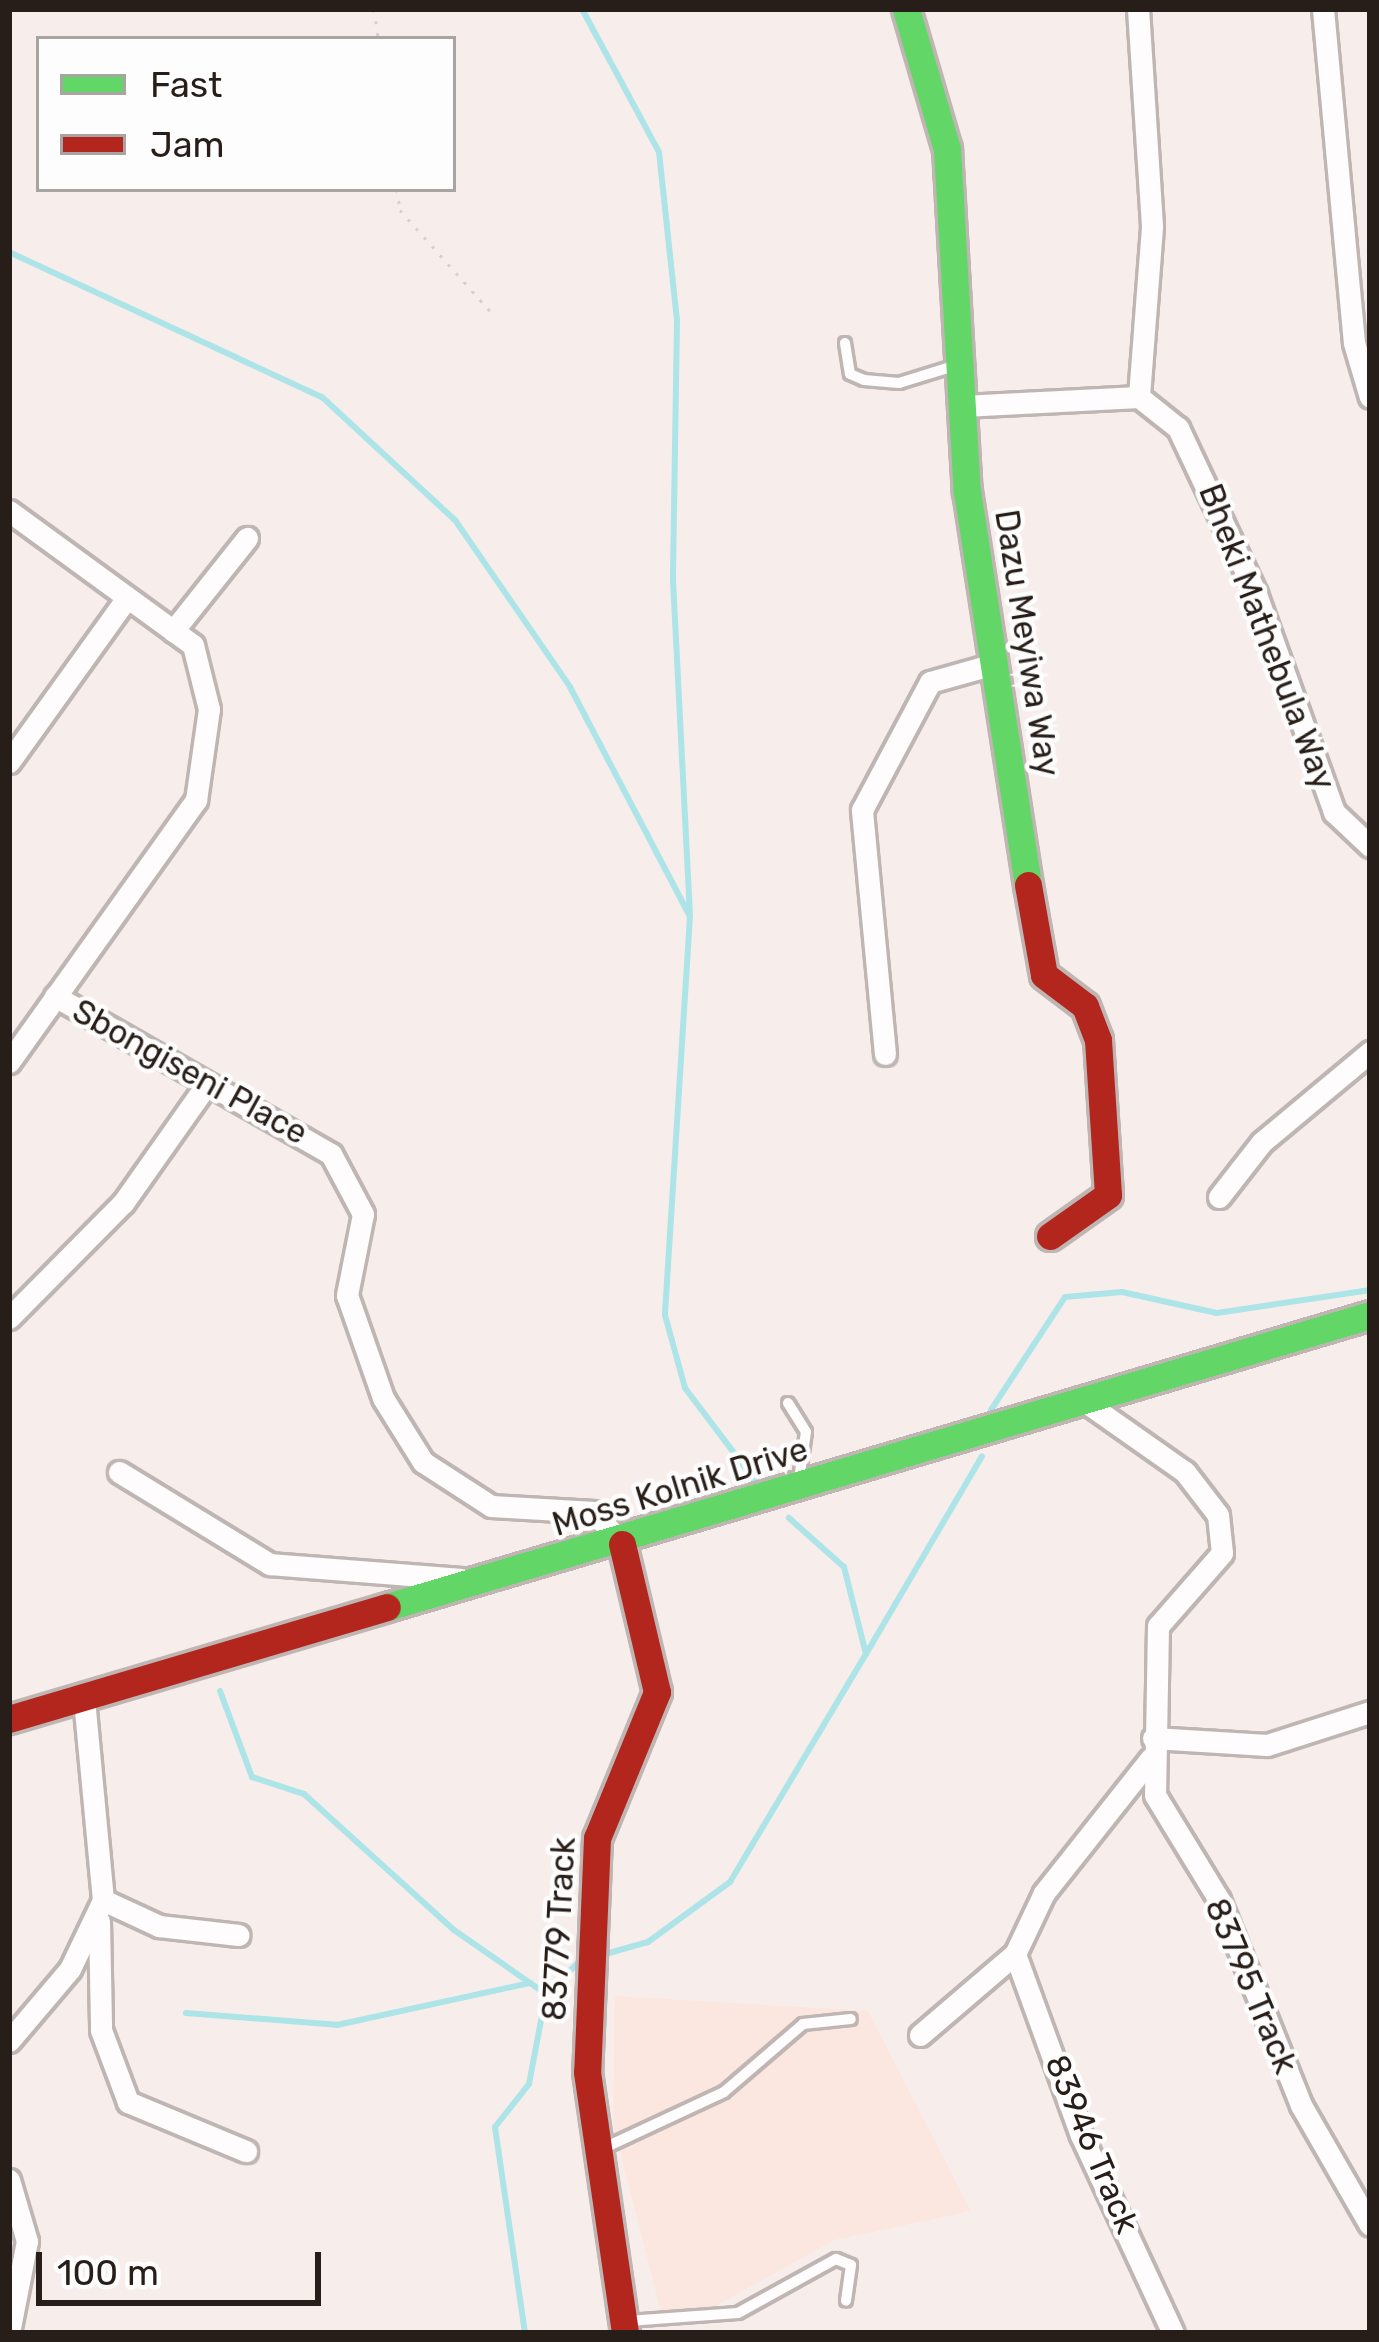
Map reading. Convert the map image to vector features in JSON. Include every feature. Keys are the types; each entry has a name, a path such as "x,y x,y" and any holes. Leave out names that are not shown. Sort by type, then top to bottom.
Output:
{"street":[{"name":"Dazu Meyiwa Way","path":"906,9 946,149 962,406 994,664 1044,975 1085,1006 1100,1059 1108,1195 1050,1237"},
{"path":"962,406 1139,397 1152,226 1138,9"},
{"path":"1323,9 1354,343 1370,397"},
{"name":"Bheki Mathebula Way","path":"1139,397 1178,428 1208,480 1334,812 1370,846"},
{"path":"9,511 173,631 205,666 205,778 9,1062"},
{"path":"173,631 247,538"},
{"path":"9,762 127,598"},
{"path":"885,1054 862,810 930,682 994,664"},
{"name":"Sbongiseni Place","path":"55,996 314,1140 361,1197 347,1295 382,1398 423,1462 491,1506 594,1512 622,1544"},
{"path":"1219,1197 1262,1142 1370,1052"},
{"path":"9,1318 124,1203 207,1084"},
{"name":"Moss Kolnik Drive","path":"9,1719 622,1544 1370,1315"},
{"name":"83795 Track","path":"1084,1401 1197,1483 1225,1542 1158,1626 1152,1748 1165,1825 1219,1900 1301,2105 1370,2225"},
{"path":"119,1472 270,1564 508,1577"},
{"name":"83779 Track","path":"622,1544 657,1693 601,1819 594,1986 596,2153 625,2327"},
{"path":"84,1700 101,1907 101,2030 128,2102 246,2151"},
{"path":"920,2035 1015,1954 1044,1893 1152,1748 1267,1745 1370,1712"},
{"path":"101,1907 159,1926 238,1935"},
{"path":"9,2041 101,1907"},
{"name":"83946 Track","path":"1015,1954 1081,2135 1173,2333"},
{"path":"9,2180 27,2241 9,2333"}],"lane":[{"path":"844,343 850,374 864,380 899,383 959,364"},
{"path":"788,1403 806,1432 797,1489"},
{"path":"596,2153 724,2092 803,2024 851,2019"},
{"path":"625,2327 738,2313 836,2259 851,2265 846,2301"}],"path":[{"path":"397,192 400,210 490,311"}],"shaded area":[{"path":"615,1996 868,2011 971,2211 835,2240 710,2309 661,2312 613,2125"}],"waterway":[{"path":"582,9 659,152 677,320 673,580 690,916 665,1315 685,1388 756,1482"},
{"path":"9,252 322,397 455,520 570,687 689,915"},
{"path":"991,1410 1065,1297 1122,1292 1217,1313 1370,1290"},
{"path":"866,1654 982,1456"},
{"path":"602,1955 648,1942 730,1882 866,1654 844,1567 789,1518"},
{"path":"220,1691 252,1777 304,1794 454,1930 546,1994"},
{"path":"525,2333 495,2127 529,2084 546,1994 583,1958"},
{"path":"186,2013 337,2025 530,1983"}],"traffic: fast":[{"path":"906,9 947,149 967,491 1028,885"},
{"path":"387,1607 1370,1315"}],"traffic: jam":[{"path":"1028,885 1044,975 1085,1006 1098,1040 1108,1195 1050,1236"},
{"path":"622,1544 657,1692 597,1838 587,2072 625,2333"},
{"path":"9,1719 387,1607"}]}
